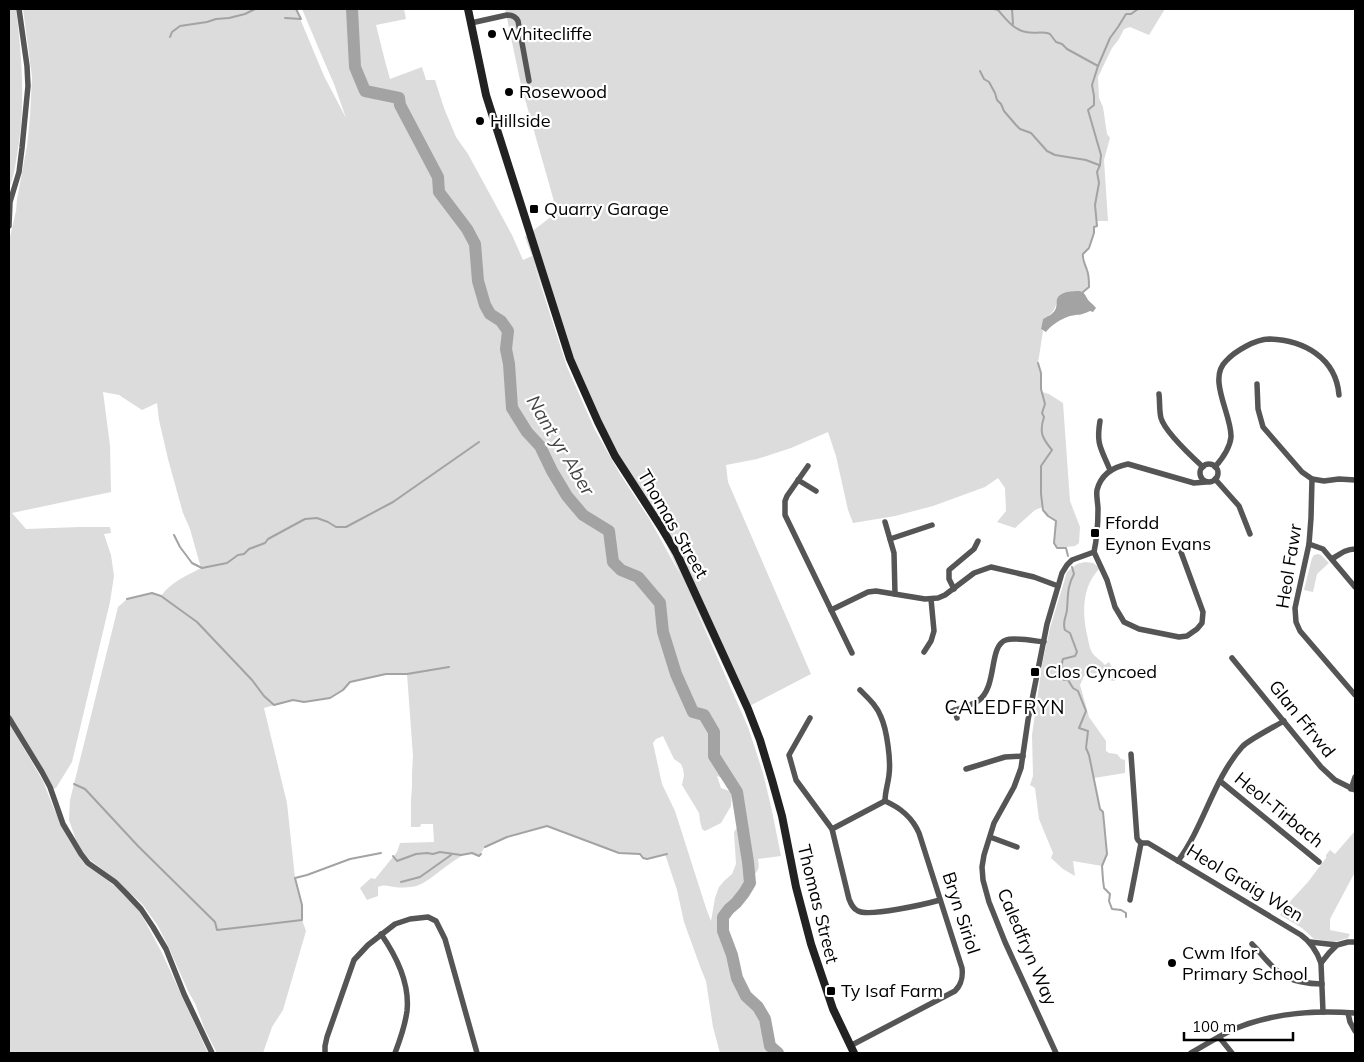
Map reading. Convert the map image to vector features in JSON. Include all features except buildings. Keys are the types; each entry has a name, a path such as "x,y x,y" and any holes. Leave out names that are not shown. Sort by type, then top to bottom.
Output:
{"main road":[{"name":"Thomas Street","path":"468,9 486,95 570,359 615,456 662,527 676,554 748,709 760,740 782,816 796,887 811,944 830,1000 852,1050"}],"street":[{"path":"9,226 10,202 19,172 28,86 19,9"},
{"path":"470,23 507,15 516,18 529,81"},
{"path":"1215,467 1224,454 1231,437 1219,382 1220,369 1225,361 1252,343 1269,339 1295,343 1309,349 1329,366 1336,380 1339,395"},
{"path":"1257,384 1258,409 1263,426 1302,472 1312,479 1324,481 1355,480"},
{"path":"1159,394 1160,412 1164,424 1188,453 1203,467"},
{"path":"1100,420 1099,443 1110,470"},
{"path":"1178,544 1203,612 1202,623 1187,636 1179,637 1139,629 1124,622 1115,607 1108,580 1094,552 1097,538 1097,491 1101,479 1110,470 1128,464 1198,483 1215,480 1218,474 1215,467 1209,464 1203,467 1200,474 1196,477 1187,480"},
{"path":"808,466 787,496 785,515 852,653"},
{"path":"1200,474 1206,482"},
{"name":"Heol Fawr","path":"1312,479 1312,518 1309,544 1296,602 1296,622 1300,631 1355,695"},
{"path":"798,480 816,491"},
{"path":"1215,480 1239,506 1250,534"},
{"path":"885,522 895,560 895,594"},
{"path":"890,538 932,525"},
{"path":"954,589 949,579 949,570 974,549 978,541"},
{"path":"1309,544 1323,549 1355,587"},
{"path":"1332,559 1349,549 1355,549"},
{"name":"Caledfryn Way","path":"1056,1053 1005,942 989,902 983,880 982,867 994,823 1018,778 1047,624 1064,568 1069,562 1094,552"},
{"path":"831,610 868,592 931,599 938,598 954,589 974,573 991,567 1034,577 1058,586"},
{"path":"924,652 931,641 934,631 931,599"},
{"path":"957,718 952,711 978,701 987,692 1000,644 1006,640 1044,642"},
{"name":"Glan Ffrwd","path":"1232,658 1321,768 1335,780 1353,790"},
{"path":"832,829 885,801 890,774 888,744 882,717 860,690"},
{"path":"9,718 50,787 63,824 81,854 88,863 126,892 154,928 166,949 184,994 212,1053"},
{"path":"810,718 789,754 796,780 832,829 852,906 858,912 864,913 940,900"},
{"path":"1178,861 1190,844 1220,781 1243,746 1284,721"},
{"path":"1130,754 1137,838 1141,843 1130,900"},
{"path":"966,769 1005,757 1023,756"},
{"path":"1353,790 1355,777"},
{"name":"Heol-Tirbach","path":"1220,781 1319,862"},
{"name":"Bryn Siriol","path":"852,1050 955,991 960,984 963,974 926,852 915,823 892,804 885,801"},
{"path":"990,837 1018,847"},
{"name":"Heol Graig Wen","path":"1141,843 1148,843 1306,938 1317,953 1321,963 1323,1012"},
{"path":"325,1053 327,1037 354,960 368,945 394,924 428,917 436,921 445,939 477,1053"},
{"path":"382,934 401,968 406,991 407,1010 402,1034 395,1053"},
{"path":"1310,942 1337,945 1355,942"},
{"path":"1252,944 1283,975 1306,983 1322,984"},
{"path":"1321,963 1337,945"},
{"path":"1190,1053 1242,1026 1304,1013 1352,1013 1350,1022 1355,1031"},
{"path":"1219,1037 1232,1053"}],"shaded area":[{"path":"9,9 16,9 20,45 22,100 20,137 14,172 9,188"},
{"path":"23,9 296,9 324,76 346,118 334,84 302,9 404,9 406,19 376,25 390,79 422,67 426,80 435,80 456,137 468,154 512,235 523,260 532,256 525,237 557,212 521,85 505,9 1165,9 1149,35 1130,27 1124,29 1112,48 1098,77 1099,98 1103,107 1107,134 1110,138 1104,160 1108,221 1097,221 1089,248 1083,254 1082,259 1088,272 1089,287 1083,292 1080,291 1057,299 1053,311 1043,319 1041,329 1043,331 1038,363 1041,373 1042,392 1063,403 1070,501 1080,527 1079,543 1075,546 1057,548 1054,543 1056,521 1048,516 1043,507 1035,510 1015,528 997,522 1006,511 1005,488 998,478 985,487 933,506 895,516 853,523 828,432 791,448 757,459 726,465 728,482 811,674 744,709 691,598 748,727 763,773 781,856 758,859 758,870 750,878 741,898 725,914 722,923 723,933 732,955 742,990 747,998 763,1014 769,1041 778,1053 720,1053 713,1027 706,981 684,922 677,890 665,854 647,859 643,858 640,854 619,853 547,826 507,837 485,847 479,856 471,853 466,854 418,885 404,888 380,886 378,887 378,896 367,900 360,888 371,878 375,879 397,852 400,843 434,842 433,824 421,824 420,827 411,827 413,756 407,674 386,674 350,682 343,690 330,698 304,702 293,700 264,708 287,803 295,878 302,905 302,920 306,931 283,1010 272,1027 263,1053 217,1053 158,926 143,905 83,852 76,840 69,820 70,800 118,607 127,599 152,593 161,596 185,576 201,568 168,459 157,403 142,410 119,395 103,392 110,445 111,492 12,513 26,529 110,527 111,533 104,534 111,555 114,576 110,602 72,762 56,788 53,789 9,713 9,241 27,146 32,77","holes":["533,261 575,381 612,457 663,537 681,576 650,520 620,474 595,430 567,367","663,736 674,759 681,764 684,775 682,785 699,813 702,829 705,831 721,823 731,806 732,792 721,788 717,776 730,781 737,792 742,821 734,832 736,864 732,874 719,887 711,921 675,811 662,784 653,743 656,739"]},
{"path":"1080,291 1096,308 1093,312 1090,311 1067,317 1053,325 1046,332 1041,329 1043,319 1051,315 1055,310 1057,300 1061,294"},
{"path":"1318,554 1329,563 1317,574 1313,592 1304,590 1312,558"},
{"path":"1093,563 1100,568 1086,592 1084,611 1089,645 1093,654 1105,665 1109,662 1114,671 1115,681 1088,672 1080,685 1089,717 1106,741 1106,751 1117,754 1121,759 1125,760 1125,773 1094,778 1100,808 1103,812 1107,854 1102,866 1073,861 1075,876 1063,869 1051,858 1053,853 1039,819 1035,788 1030,785 1033,776 1032,735 1042,665 1050,628 1067,572 1077,564"},
{"path":"9,723 43,781 68,838 83,861 122,892 137,908 162,953 208,1053 9,1053"},
{"path":"1355,831 1355,872 1330,919 1330,930 1350,934 1348,938 1334,942 1314,939 1302,928 1280,915 1308,882 1330,850 1335,854"}],"waterway":[{"path":"170,37 172,32 180,26 229,18 255,9"},
{"path":"285,18 301,19 296,9"},
{"name":"Nant yr Aber","path":"352,9 355,67 365,91 399,98 400,105 438,177 439,192 467,229 475,244 478,281 485,305 490,314 501,321 508,331 506,349 512,408 527,432 540,446 567,496 583,515 609,531 613,562 621,570 638,577 660,603 663,632 676,674 693,712 704,715 714,732 714,756 737,792 750,883 744,893 723,917 723,931 732,955 737,978 746,996 758,1007 765,1019 770,1046 778,1053"},
{"path":"994,9 998,10 1010,24 1018,29 1029,33 1050,34 1056,42 1098,66"},
{"path":"1012,9 1013,24"},
{"path":"1083,292 1089,287 1083,254 1089,248 1094,227 1097,226 1095,205 1099,183 1097,172 1101,155 1088,110 1094,105 1092,85 1110,38 1126,14 1131,14 1138,9"},
{"path":"980,71 984,79 989,82 1004,111 1020,129 1031,133 1047,151 1055,155 1086,160 1099,165"},
{"path":"1038,363 1045,404 1042,413 1044,417 1042,431 1046,442 1052,450 1041,466 1043,510 1056,521 1054,543 1057,548 1066,548 1068,556"},
{"path":"174,535 192,563 202,568 227,563 238,555 244,554 249,549 265,543 268,539 305,519 317,518 336,527 346,527 393,502 479,442"},
{"path":"1072,567 1074,574 1069,587 1064,625 1065,630 1070,633 1077,652 1075,656 1063,659 1062,669 1064,680 1068,680 1073,688 1078,691 1086,711 1079,728 1088,731 1086,748 1100,809 1103,812 1107,854 1102,866 1104,888 1110,894 1109,901 1112,909 1121,910 1126,913 1126,917"},
{"path":"127,599 152,593 161,596 197,622 274,705 293,700 304,702 330,698 343,690 350,682 386,674 407,674 449,667"},
{"path":"74,784 85,789 138,846 215,922 217,930 302,920 302,905 295,878 350,859 381,853"},
{"path":"485,847 507,837 547,826 619,853 640,854 643,858 647,859 667,854"},
{"path":"393,856 397,861 416,854 427,853 440,852 461,855 472,853 479,856 481,854"},
{"path":"401,882 420,877 451,855"}],"place":[{"name":"Whitecliffe","path":"492,34"},
{"name":"Rosewood","path":"509,92"},
{"name":"Hillside","path":"480,121"},
{"name":"Quarry Garage","path":"534,209"},
{"name":"Ffordd Eynon Evans","path":"1095,533"},
{"name":"Clos Cyncoed","path":"1035,672"},
{"name":"Cwm Ifor Primary School","path":"1172,963"},
{"name":"Ty Isaf Farm","path":"831,991"}],"district":[{"name":"CALEDFRYN","path":"1005,707"}]}
